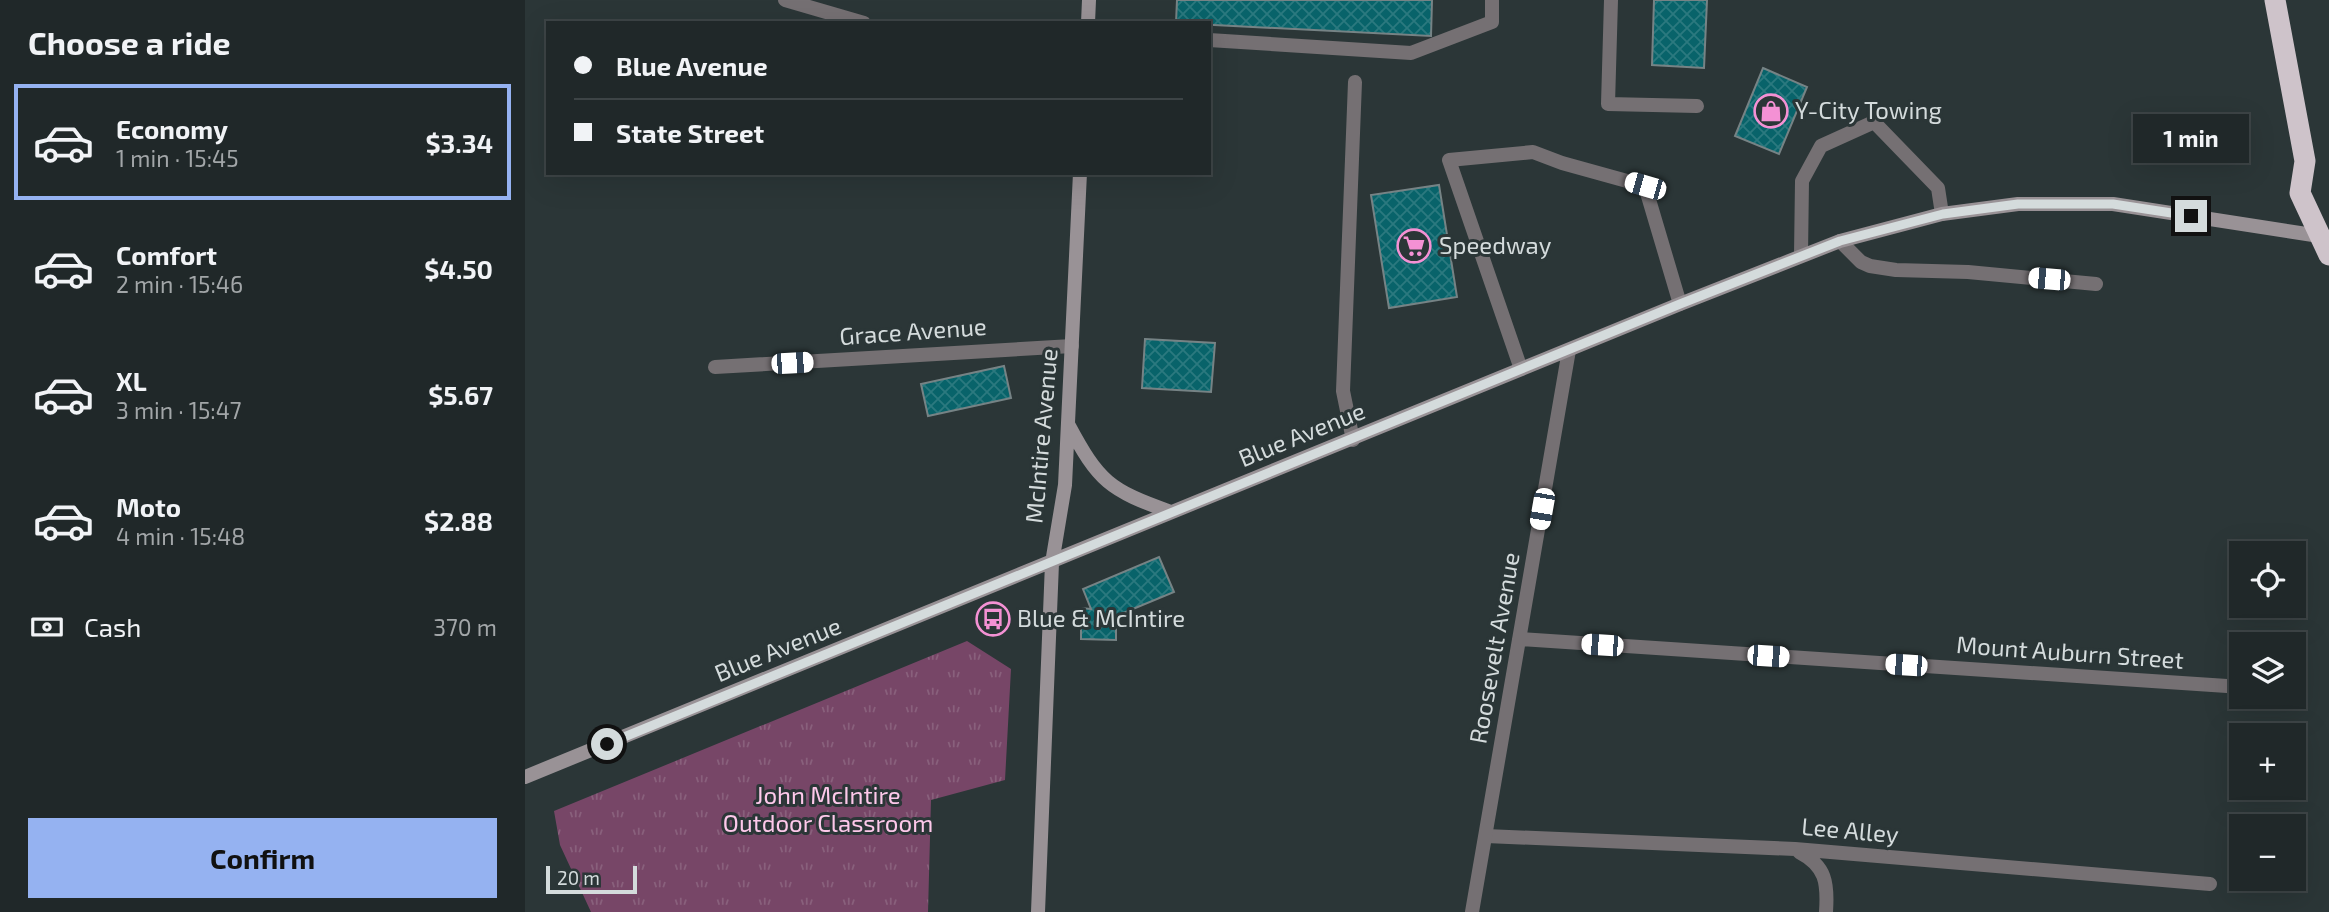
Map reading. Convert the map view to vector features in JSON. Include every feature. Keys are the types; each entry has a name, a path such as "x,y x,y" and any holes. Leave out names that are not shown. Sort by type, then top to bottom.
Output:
{"highway":[{"path":"2275,0 2305,161 2300,193 2326,243"}],"main road":[{"path":"1088,21 1089,0"},
{"name":"McIntire Avenue","path":"1038,912 1052,563 1065,485 1080,175"},
{"name":"Blue Avenue","path":"525,777 1840,241 1943,214 2018,204 2113,204 2326,243"},
{"path":"1069,424 1084,453 1102,478 1122,494 1171,512"}],"street":[{"path":"785,0 857,21"},
{"path":"1211,40 1411,53 1492,22 1492,0"},
{"path":"1611,0 1608,104 1697,106"},
{"path":"1353,440 1343,391 1355,82"},
{"path":"1801,255 1802,181 1821,146 1874,122 1938,188 1943,214"},
{"path":"1521,369 1449,160 1533,152 1562,163 1645,186 1680,304"},
{"path":"1840,241 1861,262 1870,266 2096,284"},
{"name":"Grace Avenue","path":"715,367 1072,346"},
{"name":"Roosevelt Avenue","path":"1472,912 1569,350"},
{"name":"Mount Auburn Street","path":"1519,639 2229,686"},
{"name":"Lee Alley","path":"1486,836 1795,849 2210,884"},
{"path":"1795,849 1814,859 1825,876 1826,912"}],"green space":[{"name":"John McIntire Outdoor Classroom","path":"967,641 1011,669 1005,780 931,800 928,912 591,912 560,845 554,811"}],"building":[{"path":"1177,0 1432,0 1431,36 1176,21"},
{"path":"1654,0 1707,0 1704,68 1652,65"},
{"name":"Y-City Towing","path":"1763,68 1807,87 1779,154 1735,136"},
{"name":"Speedway","path":"1439,185 1457,297 1389,308 1371,195"},
{"path":"1145,339 1215,343 1211,392 1142,388"},
{"path":"1004,366 1011,398 928,416 921,384"},
{"path":"1159,557 1174,592 1116,616 1116,640 1081,639 1081,608 1091,609 1083,589"}],"place":[{"name":"Y-City Towing","path":"1771,111"},
{"name":"Speedway","path":"1414,246"},
{"name":"Blue & McIntire","path":"993,619"}],"route":[{"path":"607,744 1680,304 1840,241 1943,214 2018,204 2113,204 2191,216"}]}
